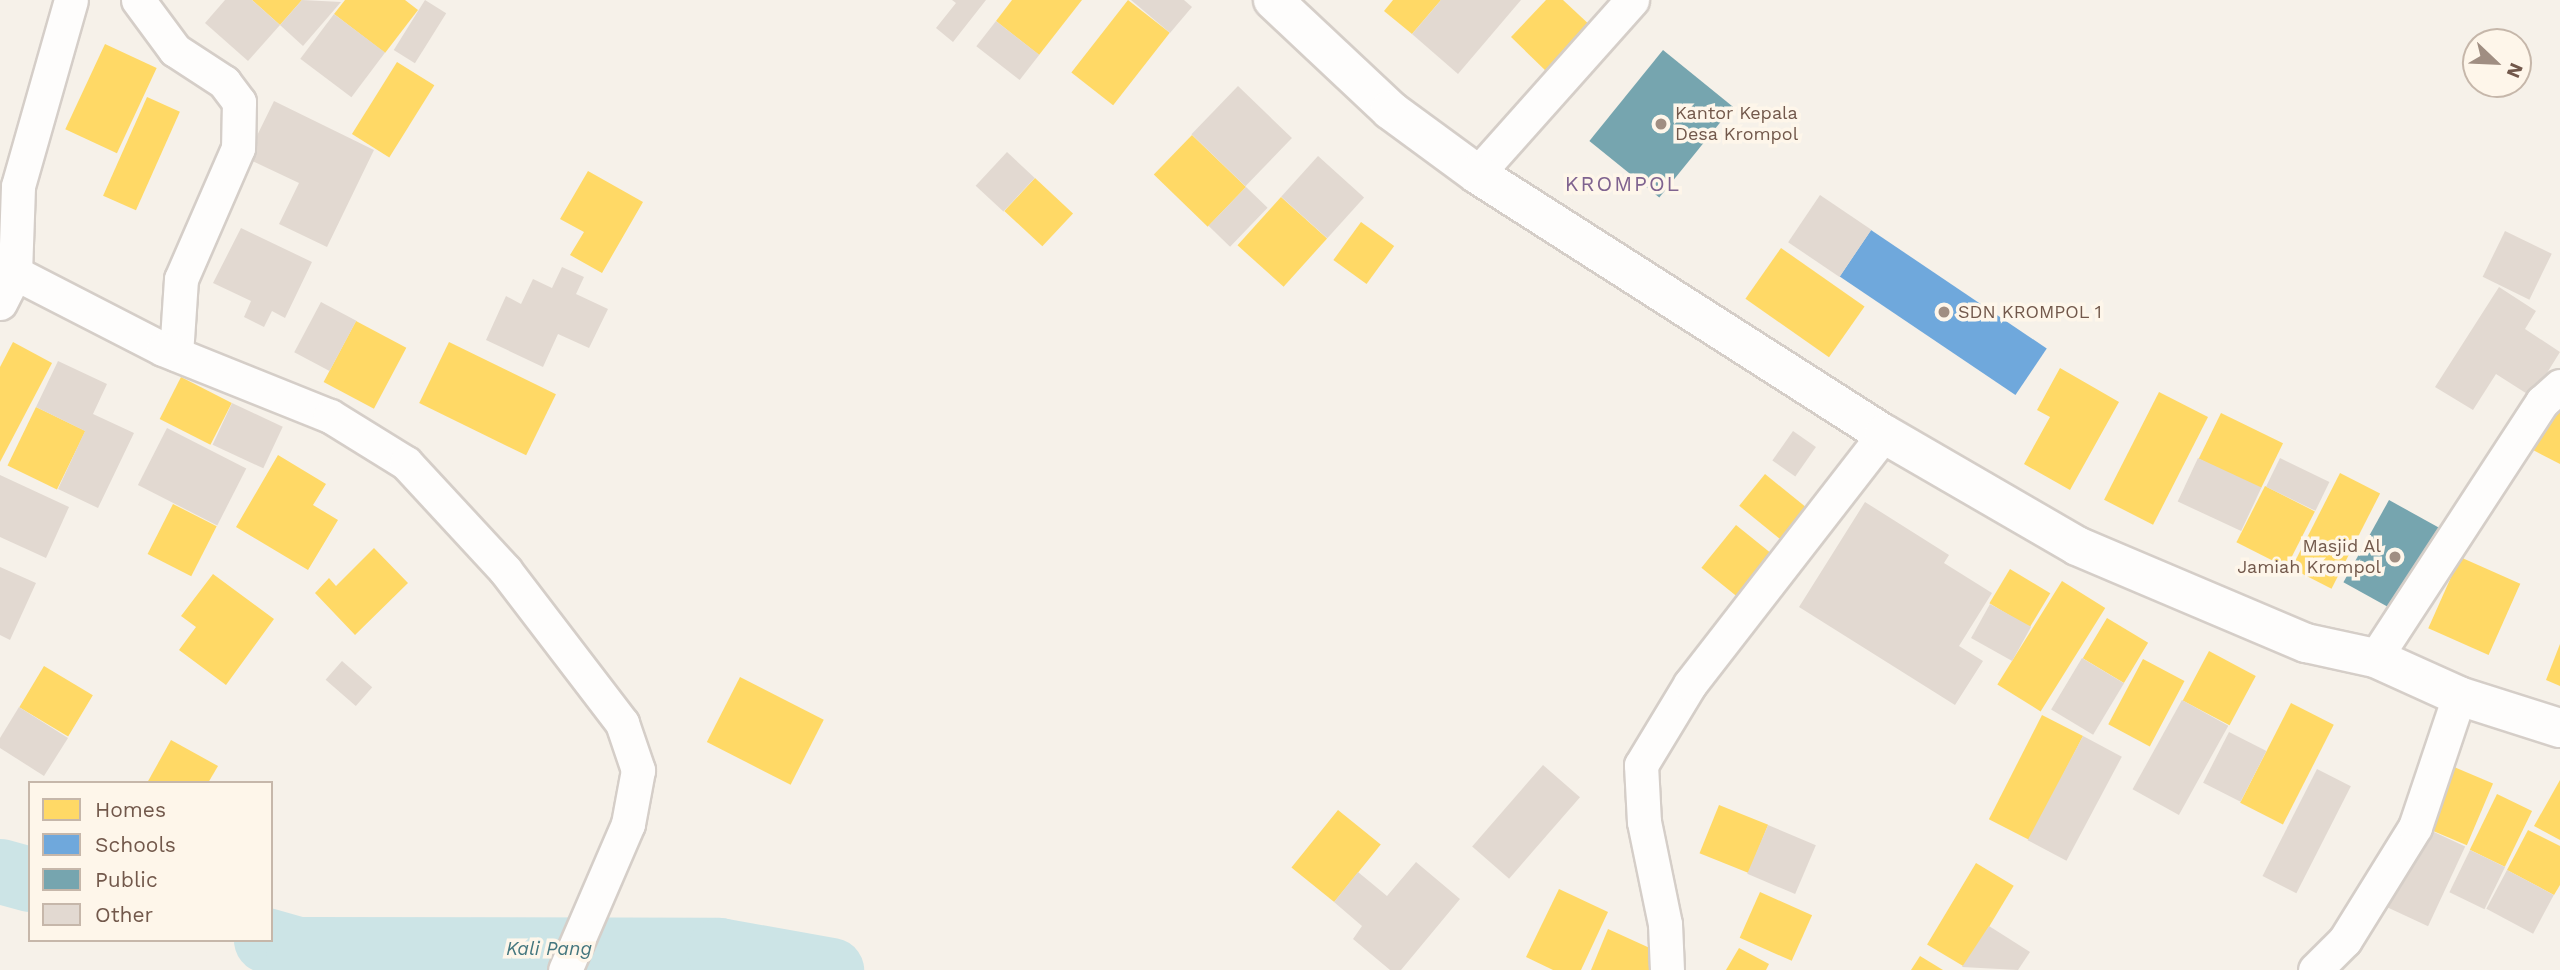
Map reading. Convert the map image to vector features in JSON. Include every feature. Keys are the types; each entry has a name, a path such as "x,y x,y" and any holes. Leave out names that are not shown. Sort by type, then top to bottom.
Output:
{"street":[{"path":"0,303 15,273 18,186 71,0"},
{"path":"138,0 175,50 224,82 239,102 238,148 181,279 176,354"},
{"path":"1273,0 1390,110 1477,174 1884,434 2077,546 2306,643 2375,658 2459,696 2560,728"},
{"path":"1477,174 1632,0"},
{"path":"15,273 176,354 330,416 406,463 505,570 622,723 638,770 630,810 565,970"},
{"path":"2375,658 2542,402 2560,386"},
{"path":"1667,970 1665,924 1644,822 1641,765 1690,684 1884,434"},
{"path":"2315,970 2345,940 2415,827 2459,696"}],"building: Homes":[{"path":"252,0 302,0 280,25"},
{"path":"345,0 405,0 418,10 385,53 334,14"},
{"path":"1012,0 1082,0 1039,55 996,21"},
{"path":"1128,0 1170,33 1113,105 1071,72"},
{"path":"1393,0 1441,0 1412,34 1384,11"},
{"path":"1546,0 1563,0 1593,28 1549,74 1511,37"},
{"path":"105,44 157,68 117,153 65,129"},
{"path":"397,62 434,85 389,157 352,134"},
{"path":"147,97 180,112 136,210 103,196"},
{"path":"1192,135 1246,187 1208,227 1154,175"},
{"path":"588,171 643,202 602,273 570,255 584,232 560,219"},
{"path":"1035,178 1073,213 1042,246 1004,211"},
{"path":"1281,197 1327,238 1284,287 1238,245"},
{"path":"1361,222 1394,246 1367,284 1333,260"},
{"path":"1781,248 1865,307 1829,357 1745,299"},
{"path":"356,321 406,348 374,409 324,382"},
{"path":"13,342 52,363 0,462 0,367"},
{"path":"449,342 556,394 526,455 419,403"},
{"path":"2060,368 2119,402 2070,490 2024,464 2050,417 2037,410"},
{"path":"181,377 232,403 210,445 160,419"},
{"path":"2159,392 2208,417 2153,525 2104,500"},
{"path":"2557,404 2560,406 2560,464 2533,450"},
{"path":"36,407 85,431 57,490 8,465"},
{"path":"2221,413 2283,443 2261,489 2199,459"},
{"path":"278,455 326,484 313,505 338,520 308,570 236,527"},
{"path":"2340,473 2380,493 2332,589 2291,568"},
{"path":"1765,474 1810,511 1784,542 1739,506"},
{"path":"2265,486 2315,511 2286,568 2236,542"},
{"path":"173,504 217,526 191,576 148,554"},
{"path":"1736,525 1776,557 1741,600 1701,568"},
{"path":"374,548 408,583 355,635 315,593 329,578 336,586"},
{"path":"2460,557 2520,584 2489,655 2428,628"},
{"path":"2010,569 2050,593 2030,627 1989,603"},
{"path":"213,574 274,619 226,685 179,650 196,627 181,616"},
{"path":"2062,581 2105,608 2041,711 1997,684"},
{"path":"2107,618 2148,643 2124,683 2083,658"},
{"path":"2560,644 2560,686 2546,680"},
{"path":"2209,651 2256,676 2230,725 2183,700"},
{"path":"2143,659 2184,681 2150,746 2108,724"},
{"path":"44,666 93,695 68,737 19,707"},
{"path":"740,677 824,720 791,785 707,742"},
{"path":"2291,703 2334,725 2283,825 2240,803"},
{"path":"2042,715 2083,736 2030,840 1989,819"},
{"path":"171,740 218,766 209,781 148,781"},
{"path":"2447,764 2493,784 2467,845 2421,826"},
{"path":"2560,780 2560,840 2534,826"},
{"path":"2497,794 2532,811 2505,867 2470,850"},
{"path":"1719,805 1768,825 1749,873 1700,853"},
{"path":"1338,810 1381,845 1334,902 1291,868"},
{"path":"2528,830 2560,846 2560,885 2554,895 2507,870"},
{"path":"1976,863 2014,886 1965,967 1927,944"},
{"path":"1559,889 1608,912 1581,970 1553,970 1526,957"},
{"path":"1760,892 1812,915 1792,961 1740,938"},
{"path":"1608,929 1663,954 1655,970 1591,970"},
{"path":"1739,948 1769,964 1766,970 1726,970"},
{"path":"1920,956 1943,970 1911,970"}],"building: Schools":[{"name":"SDN KROMPOL 1","path":"1871,230 2047,349 2015,395 1840,276"}],"building: Public":[{"name":"Kantor Kepala Desa Krompol","path":"1663,50 1733,107 1659,198 1589,141"},
{"name":"Masjid Al Jamiah Krompol","path":"2389,500 2446,532 2400,614 2343,582"}],"building: Other":[{"path":"225,0 252,0 280,25 248,61 205,23"},
{"path":"302,0 341,2 303,46 280,25"},
{"path":"425,0 446,13 415,63 394,50"},
{"path":"952,0 986,0 953,42 936,28 956,3"},
{"path":"1131,0 1184,0 1192,7 1170,33"},
{"path":"1441,0 1521,0 1458,74 1412,34"},
{"path":"334,14 385,53 351,97 300,59"},
{"path":"996,21 1039,55 1020,80 976,46"},
{"path":"1238,86 1292,138 1245,186 1191,134"},
{"path":"274,101 374,150 327,247 279,224 299,183 246,158"},
{"path":"1007,152 1035,178 1003,212 976,186"},
{"path":"1318,156 1364,197 1327,238 1281,197"},
{"path":"1246,187 1268,208 1230,247 1208,226"},
{"path":"1820,195 1871,230 1840,277 1788,242"},
{"path":"241,228 312,262 285,318 272,311 264,327 244,317 251,301 213,283"},
{"path":"2505,231 2552,254 2529,300 2483,277"},
{"path":"562,267 584,277 576,294 608,309 589,348 558,334 543,367 486,340 506,296 521,304 533,279 552,288"},
{"path":"2499,287 2536,311 2525,329 2560,352 2532,397 2496,374 2473,410 2435,387"},
{"path":"321,302 356,321 330,371 294,352"},
{"path":"58,361 107,384 93,414 134,433 98,508 58,489 85,431 36,407"},
{"path":"232,403 283,427 263,468 213,445"},
{"path":"167,428 246,468 217,525 138,485"},
{"path":"1793,431 1816,447 1795,477 1772,460"},
{"path":"2198,458 2261,488 2241,531 2178,502"},
{"path":"2280,458 2329,482 2315,511 2266,487"},
{"path":"0,475 69,507 46,558 0,537"},
{"path":"1865,502 1949,555 1944,563 1992,593 1959,646 1983,661 1955,705 1799,607"},
{"path":"0,567 36,583 10,640 0,635"},
{"path":"1990,604 2031,627 2012,661 1971,638"},
{"path":"2082,658 2124,683 2093,735 2051,709"},
{"path":"342,661 372,687 356,706 326,680"},
{"path":"2182,700 2228,726 2179,815 2133,789"},
{"path":"19,707 68,738 44,776 0,748 0,738"},
{"path":"2229,732 2266,751 2241,802 2203,783"},
{"path":"2083,736 2122,757 2066,861 2028,840"},
{"path":"1543,765 1580,797 1509,879 1472,847"},
{"path":"2317,769 2351,786 2296,893 2263,876"},
{"path":"1768,825 1816,845 1795,894 1747,874"},
{"path":"2419,825 2465,847 2428,926 2382,905"},
{"path":"2470,850 2505,867 2484,909 2449,892"},
{"path":"1416,862 1460,899 1401,970 1390,970 1353,939 1362,926 1334,902 1358,872 1387,896"},
{"path":"2507,870 2554,895 2533,934 2486,909"},
{"path":"1989,926 2030,952 2018,970 1962,967"}],"waterway":[{"name":"Kali Pang","path":"0,871 28,878"},
{"name":"Kali Pang","path":"273,942 298,949 719,950 831,970"}],"place":[{"name":"Kantor Kepala Desa Krompol","path":"1661,124"},
{"name":"SDN KROMPOL 1","path":"1944,312"},
{"name":"Masjid Al Jamiah Krompol","path":"2395,557"}],"district":[{"name":"KROMPOL","path":"1623,184"}]}
